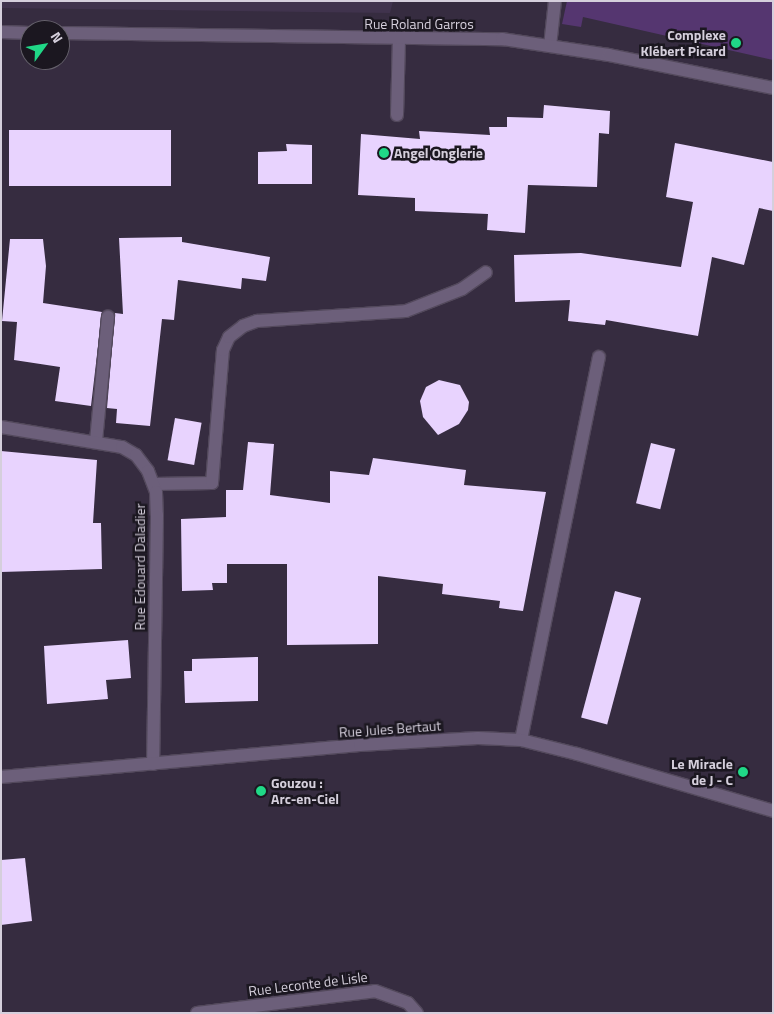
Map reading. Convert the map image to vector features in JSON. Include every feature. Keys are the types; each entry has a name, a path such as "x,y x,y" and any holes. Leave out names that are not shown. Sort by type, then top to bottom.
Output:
{"street":[{"path":"550,46 555,1"},
{"path":"1,32 20,33"},
{"name":"Rue Roland Garros","path":"70,34 502,40 550,46 773,88"},
{"path":"397,115 400,39"},
{"path":"154,484 212,483 223,350 229,336 243,326 257,321 406,311 462,289 486,272"},
{"path":"96,440 108,317"},
{"path":"521,740 599,357"},
{"name":"Rue Edouard Daladier","path":"1,427 96,440 122,447 136,455 154,484 157,515 153,764"},
{"name":"Rue Jules Bertaut","path":"1,777 360,745 478,738 521,740 773,811"},
{"name":"Rue Leconte de Lisle","path":"198,1013 375,991 408,1003 417,1013"}],"shaded area":[{"path":"1,1 393,1 390,13 1,8"},
{"name":"Complexe Klébert Picard","path":"567,1 773,1 773,60 583,17 581,27 562,24"}],"building":[{"path":"544,105 610,111 609,134 599,133 597,187 528,185 525,233 487,230 488,214 415,211 415,198 358,195 361,134 420,139 419,131 490,135 489,127 507,127 507,117 543,118"},
{"path":"9,130 171,130 171,186 9,186"},
{"path":"675,143 773,162 773,211 759,208 744,265 712,257 698,336 606,320 605,325 568,321 570,300 515,302 514,255 581,253 681,267 693,202 666,197"},
{"path":"286,144 312,145 312,184 258,184 258,152 287,151"},
{"path":"182,237 182,242 270,257 266,281 242,278 241,289 178,280 174,320 162,319 150,426 116,423 117,409 107,408 115,313 123,314 119,238"},
{"path":"10,239 43,239 46,266 43,303 102,312 91,406 55,401 60,367 14,360 17,322 2,321"},
{"path":"439,380 460,385 469,402 468,410 459,424 438,435 423,417 420,401 426,387"},
{"path":"175,418 202,423 194,465 168,460"},
{"path":"248,442 274,444 270,495 330,503 330,471 369,475 373,458 466,470 464,485 546,492 523,611 499,608 500,601 442,594 443,584 378,576 378,644 287,645 287,564 227,564 227,583 212,583 213,590 182,591 181,519 226,517 226,490 243,490"},
{"path":"651,443 675,449 660,509 636,503"},
{"path":"1,451 97,460 93,523 101,523 102,569 1,572"},
{"path":"615,591 641,598 607,725 581,718"},
{"path":"128,640 131,678 106,680 108,699 47,704 44,646"},
{"path":"258,657 258,701 185,703 184,671 192,671 192,659"},
{"path":"25,858 32,921 1,925 1,860"}],"place":[{"name":"Complexe Klébert Picard","path":"736,43"},
{"name":"Angel Onglerie","path":"384,153"},
{"name":"Le Miracle de J - C","path":"743,772"},
{"name":"Gouzou : Arc-en-Ciel","path":"261,791"}]}
